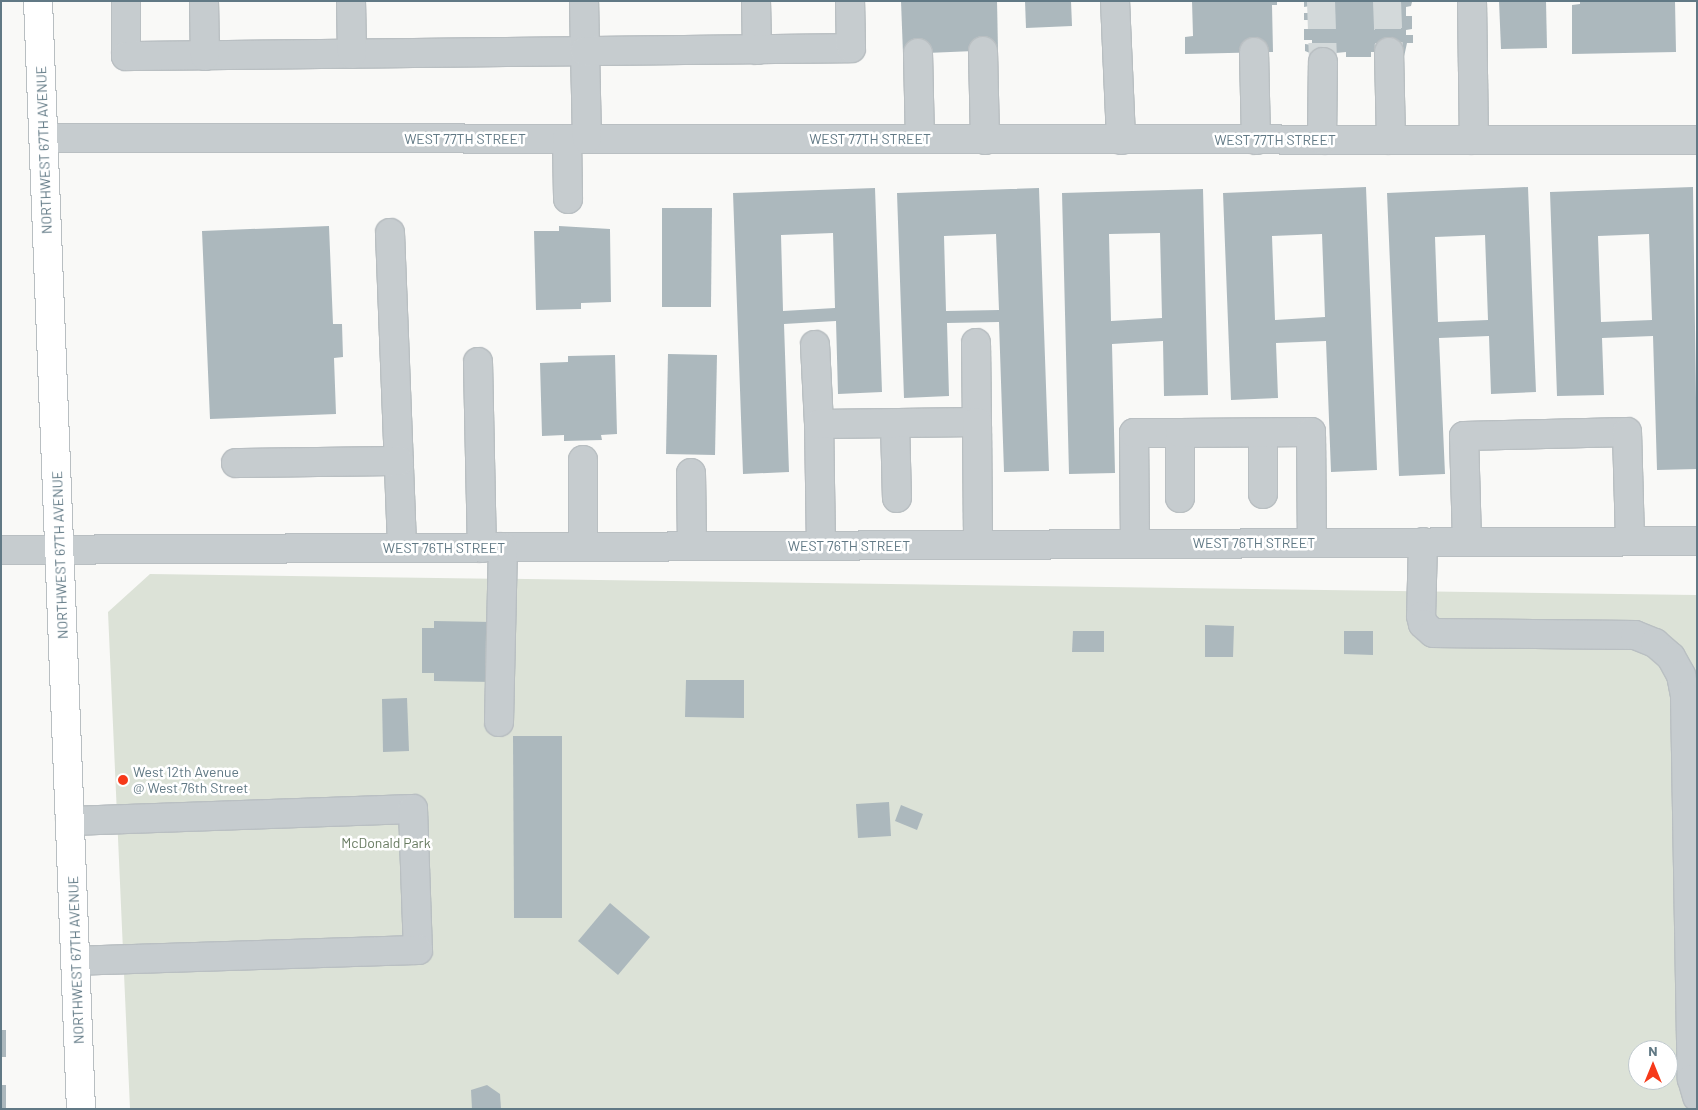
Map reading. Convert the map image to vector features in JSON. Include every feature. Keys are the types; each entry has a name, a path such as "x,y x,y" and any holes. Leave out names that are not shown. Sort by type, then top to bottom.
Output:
{"main road":[{"name":"NORTHWEST 67TH AVENUE","path":"38,1 82,1109"}],"street":[{"path":"126,1 126,56 851,48 850,1"},
{"path":"204,1 205,56"},
{"path":"351,1 352,54"},
{"path":"568,199 577,139 585,51 584,1"},
{"path":"756,1 756,50"},
{"path":"1115,1 1121,140"},
{"path":"1472,1 1474,140"},
{"path":"983,51 985,140"},
{"path":"1254,52 1256,140"},
{"path":"1389,52 1391,140"},
{"path":"918,53 920,139"},
{"path":"1322,140 1323,62"},
{"name":"WEST 77TH STREET","path":"44,138 1697,140"},
{"path":"390,233 402,548"},
{"path":"976,343 978,545"},
{"path":"815,345 819,424 821,546"},
{"path":"478,362 492,548 499,722"},
{"path":"819,424 977,422"},
{"path":"895,423 897,498"},
{"path":"1135,544 1134,433 1311,432 1312,543"},
{"path":"1467,542 1464,436 1628,432 1630,541"},
{"path":"1180,433 1180,498"},
{"path":"1263,433 1263,494"},
{"path":"236,463 399,460"},
{"path":"583,460 583,547"},
{"path":"691,473 692,546"},
{"name":"WEST 76TH STREET","path":"1,550 1697,541"},
{"path":"1423,542 1421,616 1423,624 1433,633 1635,635 1655,643 1666,652 1681,675 1685,696 1692,1079 1697,1097"},
{"path":"70,820 413,809 418,950 76,961"}],"green space":[{"name":"McDonald Park","path":"150,574 1696,595 1697,1109 130,1109 108,612"}],"building":[{"path":"901,1 997,1 998,50 903,54"},
{"path":"1025,1 1071,1 1072,26 1026,28"},
{"path":"1192,1 1277,1 1277,5 1272,5 1273,52 1185,54 1185,37 1193,36"},
{"path":"1304,1 1412,2 1411,6 1406,7 1406,16 1412,16 1412,29 1406,30 1406,35 1413,35 1413,43 1407,43 1404,57 1396,57 1396,52 1371,52 1371,57 1346,57 1346,52 1315,55 1305,51 1305,44 1312,45 1312,40 1304,40 1304,29 1311,29 1311,20 1304,20 1304,13 1311,13 1310,6 1304,7"},
{"path":"1499,1 1546,1 1547,48 1501,49"},
{"path":"1580,1 1675,1 1676,52 1572,54 1572,5 1580,4"},
{"path":"1366,187 1377,470 1331,472 1326,341 1276,343 1278,398 1231,400 1223,193","holes":["1322,234 1325,317 1275,320 1272,236"]},
{"path":"1528,187 1536,392 1491,394 1489,336 1439,338 1445,474 1399,476 1387,193","holes":["1485,235 1488,320 1438,322 1435,237"]},
{"path":"1693,187 1697,469 1657,470 1653,336 1602,338 1604,395 1557,396 1550,192","holes":["1649,234 1652,320 1601,322 1598,236"]},
{"path":"875,188 882,392 838,394 836,321 784,324 789,472 743,474 733,193","holes":["833,233 835,308 783,311 781,235"]},
{"path":"1039,188 1049,471 1004,472 999,322 947,323 949,396 904,398 897,193","holes":["996,234 999,310 946,311 944,236"]},
{"path":"1203,189 1208,395 1164,396 1163,341 1112,344 1115,473 1069,474 1062,193","holes":["1160,233 1162,318 1111,321 1109,234"]},
{"path":"662,208 712,208 711,307 662,307"},
{"path":"329,226 333,324 342,324 343,357 334,358 336,414 210,419 202,231"},
{"path":"559,226 610,229 611,302 581,303 581,309 536,310 534,231 559,231"},
{"path":"668,354 717,355 715,455 666,454"},
{"path":"615,355 617,434 601,435 602,440 564,441 564,435 542,436 540,363 568,362 568,356"},
{"path":"434,621 493,622 492,682 434,681 434,673 422,673 422,628 434,628"},
{"path":"1205,625 1234,626 1233,657 1205,657"},
{"path":"1073,631 1104,631 1104,652 1072,652"},
{"path":"1344,631 1373,631 1373,655 1344,654"},
{"path":"686,680 744,680 744,718 685,717"},
{"path":"407,698 409,751 383,752 382,699"},
{"path":"513,736 562,736 562,918 514,918"},
{"path":"889,802 891,836 858,838 856,804"},
{"path":"901,805 923,814 917,830 895,821"},
{"path":"610,903 650,937 618,975 578,941"},
{"path":"1,1030 6,1030 6,1057 1,1057"},
{"path":"1,1085 6,1085 6,1109 1,1109"},
{"path":"487,1085 500,1094 501,1109 472,1109 471,1090"}],"tunnel":[{"path":"1321,1 1323,62"},
{"path":"1387,1 1389,52"}],"place":[{"name":"West 12th Avenue @ West 76th Street","path":"123,780"}]}
